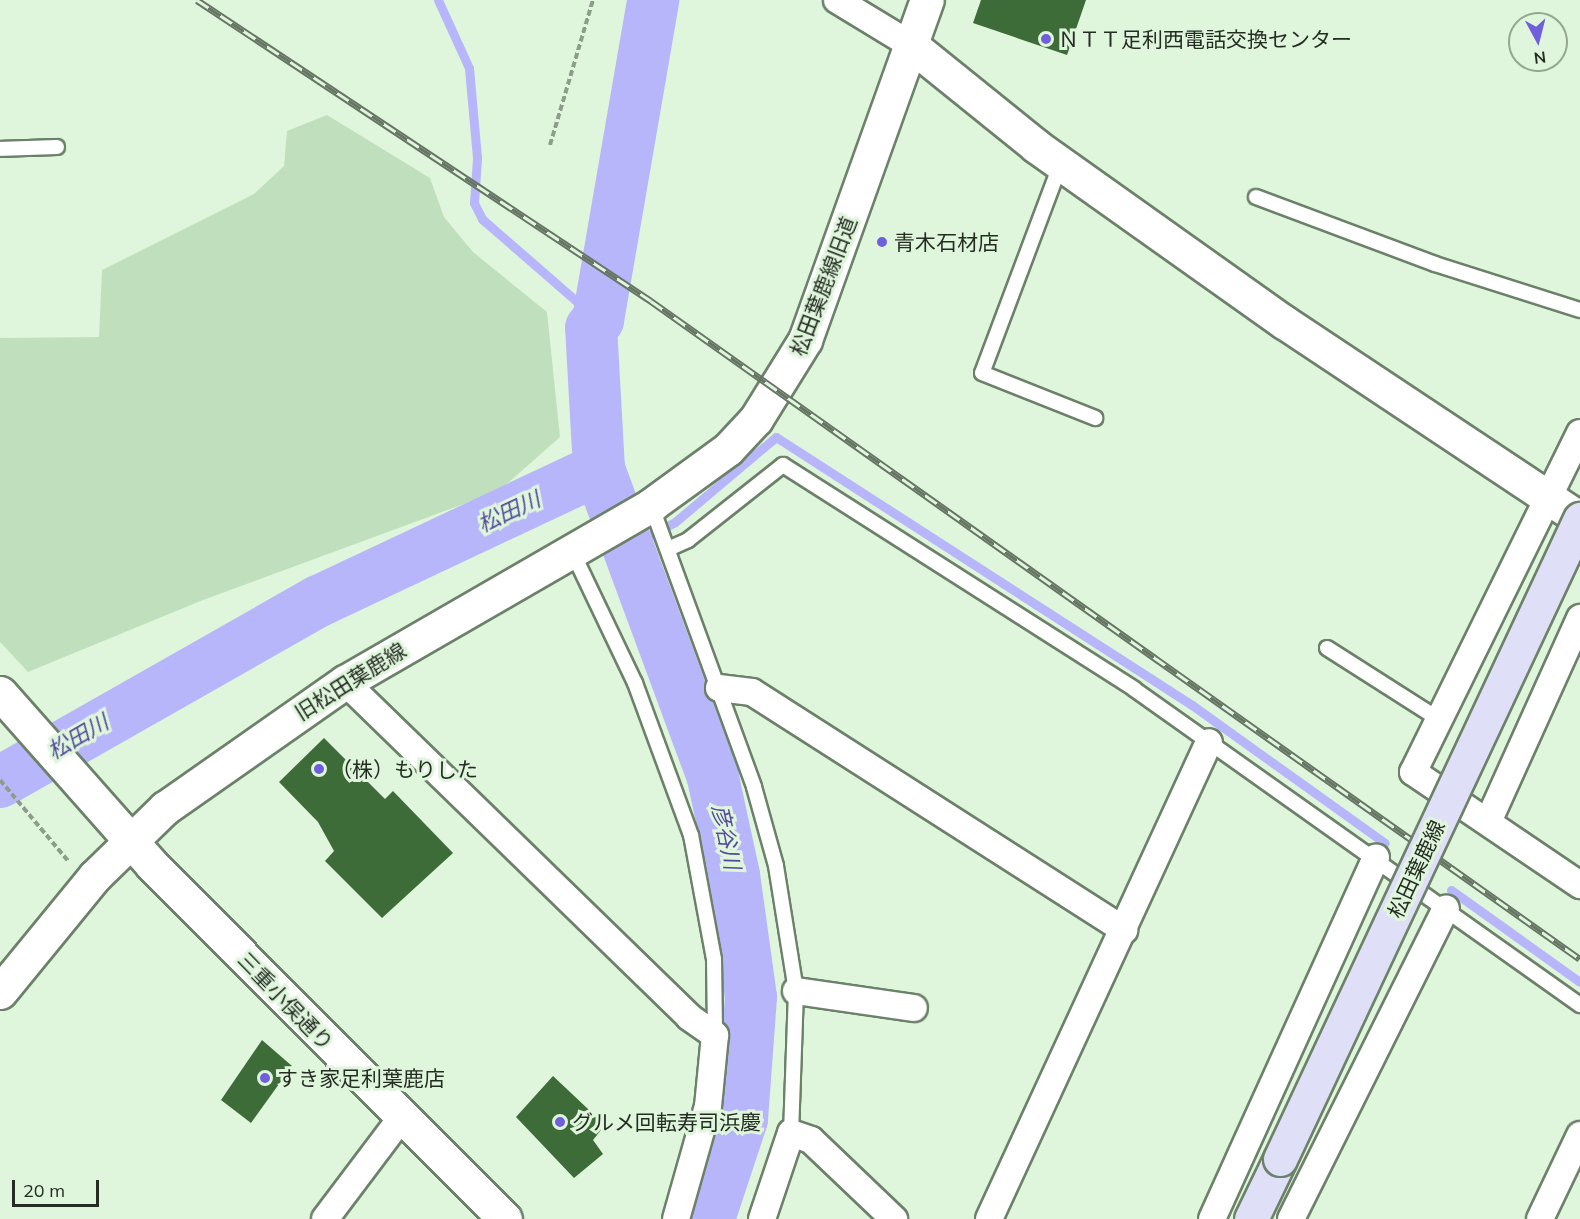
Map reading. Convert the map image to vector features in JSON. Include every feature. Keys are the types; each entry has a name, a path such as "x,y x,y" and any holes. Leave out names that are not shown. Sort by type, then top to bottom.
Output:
{"main road":[{"name":"松田葉鹿線","path":"1251,1219 1580,519"}],"street":[{"path":"837,0 911,45 1061,163 1546,500 1580,519"},
{"name":"松田葉鹿線旧道","path":"578,546 648,514 728,449 756,419 794,363 927,0"},
{"path":"1580,433 1413,772 1580,885"},
{"name":"旧松田葉鹿線","path":"129,840 229,761 345,682 578,546"},
{"path":"1488,822 1580,618"},
{"path":"345,682 689,1017 715,1035 708,1106 676,1219"},
{"path":"719,688 752,692 1124,930"},
{"name":"三重小俣通り","path":"5,699 129,840 401,1118 505,1219"},
{"path":"989,1219 1209,742"},
{"path":"0,992 129,840"},
{"path":"1212,1219 1376,857"},
{"path":"1291,1219 1446,908"},
{"path":"796,991 914,1008"},
{"path":"325,1219 401,1118"},
{"path":"762,1219 791,1132 811,1140 894,1219"},
{"path":"1540,1219 1580,1135"}],"lane":[{"path":"0,150 57,147"},
{"path":"1061,163 982,374 1095,418"},
{"path":"1257,197 1435,264 1580,310"},
{"path":"666,544 688,540 783,465 1209,742 1376,857 1580,1005"},
{"path":"648,514 666,544 719,688 776,866 796,991 791,1132"},
{"path":"578,546 635,683 691,835 714,959 715,1035"},
{"path":"1327,648 1440,720"}],"path":[{"path":"550,145 593,0"},
{"path":"0,780 71,865"}],"green space":[{"path":"327,115 430,178 444,217 473,252 547,312 560,437 499,491 203,600 28,672 0,642 0,338 99,337 102,270 254,194 284,166 287,131"}],"building":[{"name":"ＮＴＴ足利西電話交換センター","path":"981,0 1086,0 1067,55 973,23"},
{"path":"324,738 385,799 393,791 453,853 382,918 325,861 334,851 318,822 279,782"},
{"path":"262,1040 292,1066 251,1123 221,1100"},
{"path":"553,1076 605,1125 593,1140 603,1154 574,1178 516,1117"}],"waterway":[{"path":"438,0 469,68 477,158 474,203 482,219 598,320"},
{"name":"松田川","path":"0,782 319,601 599,469 591,328 598,320 653,0"},
{"path":"626,548 675,522 776,437 1192,705 1385,843"},
{"name":"彦谷川","path":"599,469 713,778 734,875 751,997 742,1119 709,1219"},
{"path":"1451,890 1580,982"}],"railway":[{"path":"197,0 651,301 1580,959"}],"place":[{"name":"ＮＴＴ足利西電話交換センター","path":"1046,39"},
{"name":"青木石材店","path":"882,242"},
{"name":"（株）もりした","path":"319,769"},
{"name":"すき家足利葉鹿店","path":"265,1078"},
{"name":"グルメ回転寿司浜慶","path":"560,1122"}]}
